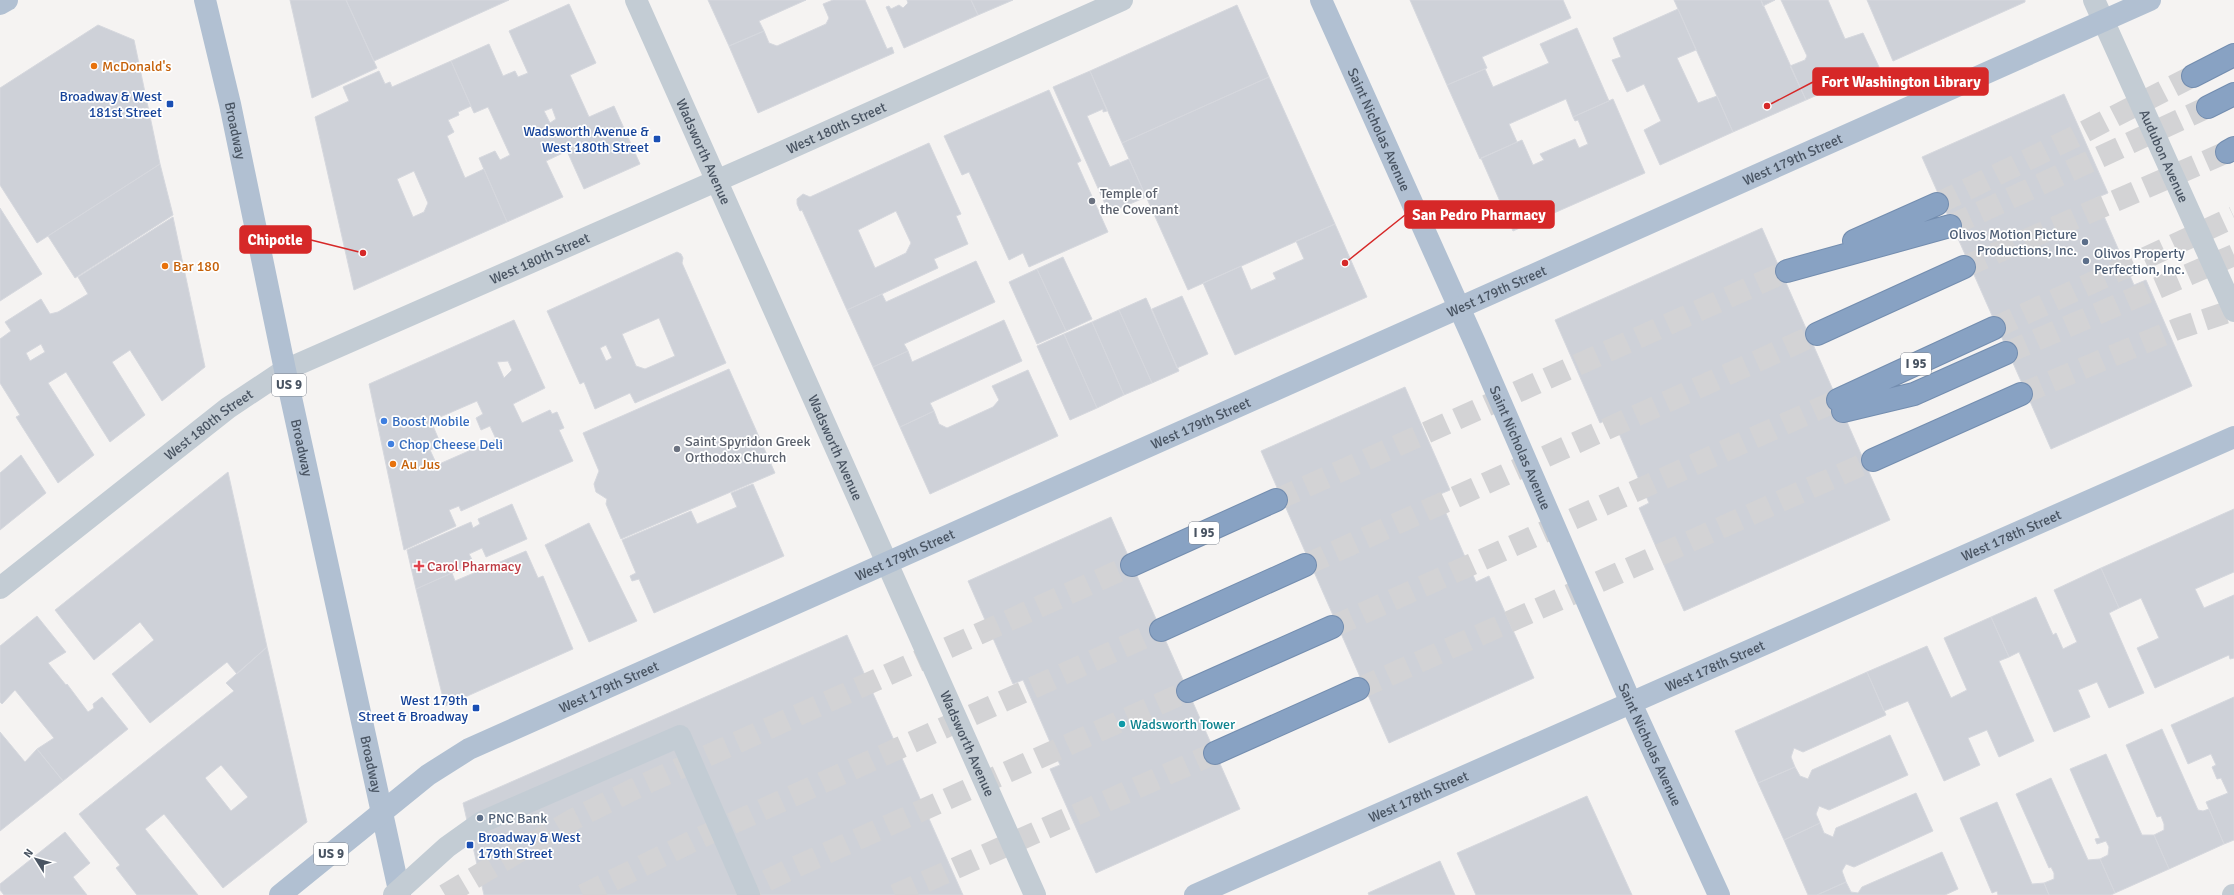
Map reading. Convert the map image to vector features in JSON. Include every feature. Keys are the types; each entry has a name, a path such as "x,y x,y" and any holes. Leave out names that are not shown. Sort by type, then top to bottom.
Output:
{"highway":[{"path":"2193,76 2234,55"},
{"path":"2208,106 2234,94"},
{"path":"1937,204 1788,271 1950,226"},
{"path":"1817,334 1964,267"},
{"name":"I 95","path":"1994,328 1841,406 1914,394 2006,353"},
{"path":"1872,460 2021,394"},
{"name":"I 95","path":"1132,565 1276,500"},
{"path":"1161,630 1305,565"},
{"path":"1188,691 1332,627"},
{"path":"1215,753 1358,689"}],"main road":[{"path":"0,4 7,0"},
{"name":"Broadway","path":"205,0 230,104 285,370 400,895"},
{"name":"Saint Nicholas Avenue","path":"1321,0 1459,308 1631,703 1719,895"},
{"name":"West 179th Street","path":"280,895 428,775 469,749 2150,0"},
{"name":"West 178th Street","path":"1195,895 2234,437"}],"street":[{"name":"Wadsworth Avenue","path":"636,0 1035,895"},
{"name":"West 180th Street","path":"0,588 228,408 285,370 716,181 1122,0"},
{"name":"Audubon Avenue","path":"2094,0 2234,311"},
{"path":"394,895 447,847 482,822 680,736 749,895"}],"building":[{"path":"290,0 346,0 377,68 312,98"},
{"path":"346,0 509,0 374,61"},
{"path":"708,0 806,0 759,21 764,31 729,46"},
{"path":"833,0 865,0 887,49 892,47 894,53 758,113 729,46 764,31 769,43 777,46 826,24 829,18 823,4"},
{"path":"907,0 971,0 978,15 904,48 886,7 889,6 891,9 899,5 903,8 908,3"},
{"path":"971,0 1013,0 978,15"},
{"path":"1410,0 1563,0 1571,18 1482,57 1487,68 1447,85"},
{"path":"1674,0 1761,0 1806,100 1733,132"},
{"path":"1761,0 1775,0 1763,6"},
{"path":"1781,0 1828,0 1845,39 1863,33 1879,67 1806,100 1790,66 1805,60 1807,56"},
{"path":"1867,0 2025,0 2025,2 1893,61"},
{"path":"569,4 596,63 570,75 589,117 614,106 640,164 584,189 567,151 546,161 563,197 507,222 479,158 495,151 500,160 510,155 488,107 474,113 451,61 489,44 503,76 515,71 518,77 528,73 509,31","holes":["552,108 556,119 550,123 544,111"]},
{"path":"1237,5 1269,77 1122,143 1090,71"},
{"path":"1678,9 1696,50 1677,58 1698,103 1717,96 1733,132 1660,165 1644,130 1661,121 1644,84 1627,92 1612,60 1621,57 1613,38"},
{"path":"98,25 134,40 160,164 37,243 0,185 0,88"},
{"path":"1577,28 1609,101 1573,117 1566,99 1509,124 1517,142 1480,159 1447,85 1485,69 1493,87 1549,63 1540,44"},
{"path":"451,61 471,106 458,112 459,115 448,120 454,132 447,136 465,178 484,169 507,222 354,290 315,117 349,101 343,87 379,71 385,84 390,82 392,87","holes":["414,171 428,203 424,212 413,217 397,179"]},
{"path":"1090,71 1107,111 1103,112 1103,109 1087,116 1103,152 1110,167 1129,159 1146,197 1109,213 1053,87"},
{"path":"1269,77 1335,224 1188,290 1122,143"},
{"path":"1049,90 1081,161 1077,163 1108,232 1029,267 1023,253 1009,260 969,172 962,175 944,136"},
{"path":"2064,94 2108,193 2096,198 2134,285 2146,280 2192,386 2051,449 1922,157"},
{"path":"1613,99 1645,173 1513,231 1481,158 1522,140 1533,165 1544,160 1540,154 1575,139 1579,148 1588,144 1578,120 1575,121 1573,117"},
{"path":"929,143 961,214 956,216 968,244 934,259 938,268 847,310 802,210 800,211 797,204 797,199 803,194 810,197","holes":["896,211 911,243 906,253 875,268 858,230"]},
{"path":"160,164 173,215 75,278 48,236"},
{"path":"0,208 42,274 0,301"},
{"path":"173,217 205,367 162,401 130,350 112,362 145,415 110,442 66,372 48,383 94,455 58,483 16,417 20,415 0,383 0,339 11,331 5,322 41,299 50,314 58,312 88,294 78,277","holes":["41,344 45,352 30,361 26,353"]},
{"path":"1335,224 1367,297 1235,355 1203,283 1241,266 1251,290 1276,279 1273,273 1304,259 1296,241"},
{"path":"1762,228 1890,520 1684,611 1639,508 1649,503 1612,417 1600,423 1555,320"},
{"path":"677,252 681,254 683,258 682,263 726,363 635,403 630,393 595,409 584,382 580,384 547,311","holes":["659,318 675,356 645,369 636,366 622,334","606,345 612,358 606,361 600,348"]},
{"path":"1063,257 1092,319 1066,331 1037,269"},
{"path":"976,261 995,302 904,344 908,351 873,367 847,310 882,294 886,302"},
{"path":"1037,269 1066,331 1037,344 1009,282"},
{"path":"1182,296 1208,354 1177,368 1152,309"},
{"path":"1146,298 1179,371 1152,383 1119,310"},
{"path":"1119,310 1152,383 1124,395 1092,322"},
{"path":"514,320 545,388 513,404 522,423 550,410 552,414 557,412 564,428 559,430 573,461 461,511 459,506 449,510 456,526 404,550 369,384","holes":["508,361 512,370 504,378 497,362","477,401 483,414 476,418 481,430 490,426 496,439 437,465 430,450 441,445 431,421"]},
{"path":"1004,320 1022,361 930,403 934,411 900,427 873,367 908,351 912,362"},
{"path":"1092,322 1124,395 1097,408 1064,334"},
{"path":"1064,334 1097,408 1070,420 1037,346"},
{"name":"Saint Spyridon Greek Orthodox Church","path":"729,369 775,473 621,539 606,504 607,499 596,492 594,484 599,471 583,433"},
{"path":"1028,370 1058,436 930,494 900,427 934,411 939,424 947,428 993,407 999,400 992,386"},
{"path":"1405,387 1450,490 1438,495 1476,582 1489,576 1534,678 1389,743 1261,451"},
{"path":"21,455 46,493 0,530 0,473"},
{"path":"228,472 267,647 237,674 227,662 150,723 112,674 154,640 140,622 94,660 55,610"},
{"name":"Saint Spyridon Greek Orthodox Church","path":"753,484 784,556 654,613 639,579 632,581 630,576 636,573 622,540 691,511 697,524 737,507 731,493"},
{"path":"512,504 527,539 486,557 482,548 469,554 474,563 416,589 407,550 471,522 473,528 480,524 478,519"},
{"path":"2234,509 2234,572 2195,589 2204,608 2234,595 2234,658 2230,659 2229,655 2155,688 2137,648 2159,638 2141,598 2119,608 2101,568"},
{"name":"Wadsworth Tower","path":"1111,517 1240,809 1096,873 1050,769 1060,765 1023,680 1013,684 968,581"},
{"path":"589,523 637,621 589,642 545,545"},
{"path":"526,551 538,578 543,576 573,649 445,706 416,589 452,573 455,581"},
{"path":"2101,568 2119,608 2109,613 2144,693 2109,708 2097,682 2078,690 2090,717 2054,732 2019,652 2009,657 1991,617 2036,597 2053,635 2056,633 2063,649 2077,642 2054,590"},
{"path":"37,616 66,652 48,663 66,685 67,684 88,712 94,708 93,704 102,697 128,729 63,781 37,749 54,738 15,690 2,704 0,702 0,646"},
{"path":"1991,617 2009,657 1999,661 2034,741 1999,757 1987,730 1968,738 1980,765 1944,781 1908,701 1884,711 1867,672 1927,646 1951,698 1967,690 1944,638"},
{"path":"847,635 963,895 484,895 463,803"},
{"path":"267,647 307,822 223,888 164,814 145,829 198,895 137,895 116,868 120,865 79,814 234,691 226,683","holes":["221,765 248,797 231,811 205,778"]},
{"path":"1867,672 1886,715 1803,752 1794,748 1791,757 1795,767 1758,783 1735,731"},
{"path":"2234,697 2234,840 2224,844 2206,802 2228,793 2221,778 2217,779 2212,767 2216,765 2211,754 2188,764 2171,725"},
{"path":"2162,729 2198,810 2203,811 2209,809 2224,844 2169,869 2154,835 2164,830 2164,824 2161,816 2157,817 2126,745"},
{"path":"0,732 25,762 37,749 63,781 0,831"},
{"path":"1890,735 1908,775 1829,810 1819,806 1816,814 1820,823 1784,840 1758,783 1795,767 1800,776 1808,779 1812,770"},
{"path":"2106,754 2142,835 2154,835 2169,869 2115,893 2100,859 2108,855 2109,847 2106,841 2097,844 2095,839 2100,838 2070,769"},
{"path":"2051,778 2088,860 2100,859 2115,893 2111,895 2049,895 2044,883 2054,879 2054,873 2051,867 2049,868 2016,794"},
{"path":"1916,793 1933,831 1854,867 1846,864 1842,871 1846,882 1817,895 1808,895 1784,840 1820,823 1824,833 1833,837 1836,828"},
{"path":"1587,796 1632,895 1476,895 1457,853"},
{"path":"1997,802 2032,884 2044,883 2049,895 1998,895 1997,891 1992,893 1960,818"},
{"path":"65,832 90,863 73,877 87,895 4,895 0,890 0,884"},
{"path":"1942,852 1958,889 1945,895 1817,895 1846,882 1851,892 1858,893 1862,887"},
{"path":"1440,861 1455,895 1369,895 1368,893"}],"tunnel":[{"path":"1937,204 2078,135 2193,76"},
{"path":"1950,226 2208,107"},
{"path":"1964,267 2227,152"},
{"path":"1994,328 2234,217"},
{"path":"2006,353 2234,255"},
{"path":"1276,500 1787,271"},
{"path":"2021,394 2177,329 2234,310"},
{"path":"1305,565 1817,334"},
{"path":"1332,627 1838,400"},
{"path":"1358,689 1873,460"},
{"path":"445,895 574,819 640,786 1132,565"},
{"path":"583,895 695,840 1161,630"},
{"path":"737,895 791,869 1188,691"},
{"path":"895,895 1215,753"}],"place":[{"name":"McDonald's","path":"94,66"},
{"name":"Broadway & West 181st Street","path":"170,104"},
{"name":"Fort Washington Library","path":"1767,106"},
{"name":"Wadsworth Avenue & West 180th Street","path":"657,139"},
{"name":"Temple of the Covenant","path":"1092,201"},
{"name":"Olivos Motion Picture Productions, Inc.","path":"2085,242"},
{"name":"Chipotle","path":"363,253"},
{"name":"Olivos Property Perfection, Inc.","path":"2086,261"},
{"name":"San Pedro Pharmacy","path":"1345,263"},
{"name":"Bar 180","path":"165,266"},
{"name":"Boost Mobile","path":"384,421"},
{"name":"Chop Cheese Deli","path":"391,444"},
{"name":"Saint Spyridon Greek Orthodox Church","path":"677,449"},
{"name":"Au Jus","path":"393,464"},
{"name":"Carol Pharmacy","path":"419,566"},
{"name":"West 179th Street & Broadway","path":"476,708"},
{"name":"Wadsworth Tower","path":"1122,724"},
{"name":"PNC Bank","path":"480,818"},
{"name":"Broadway & West 179th Street","path":"470,845"}]}
